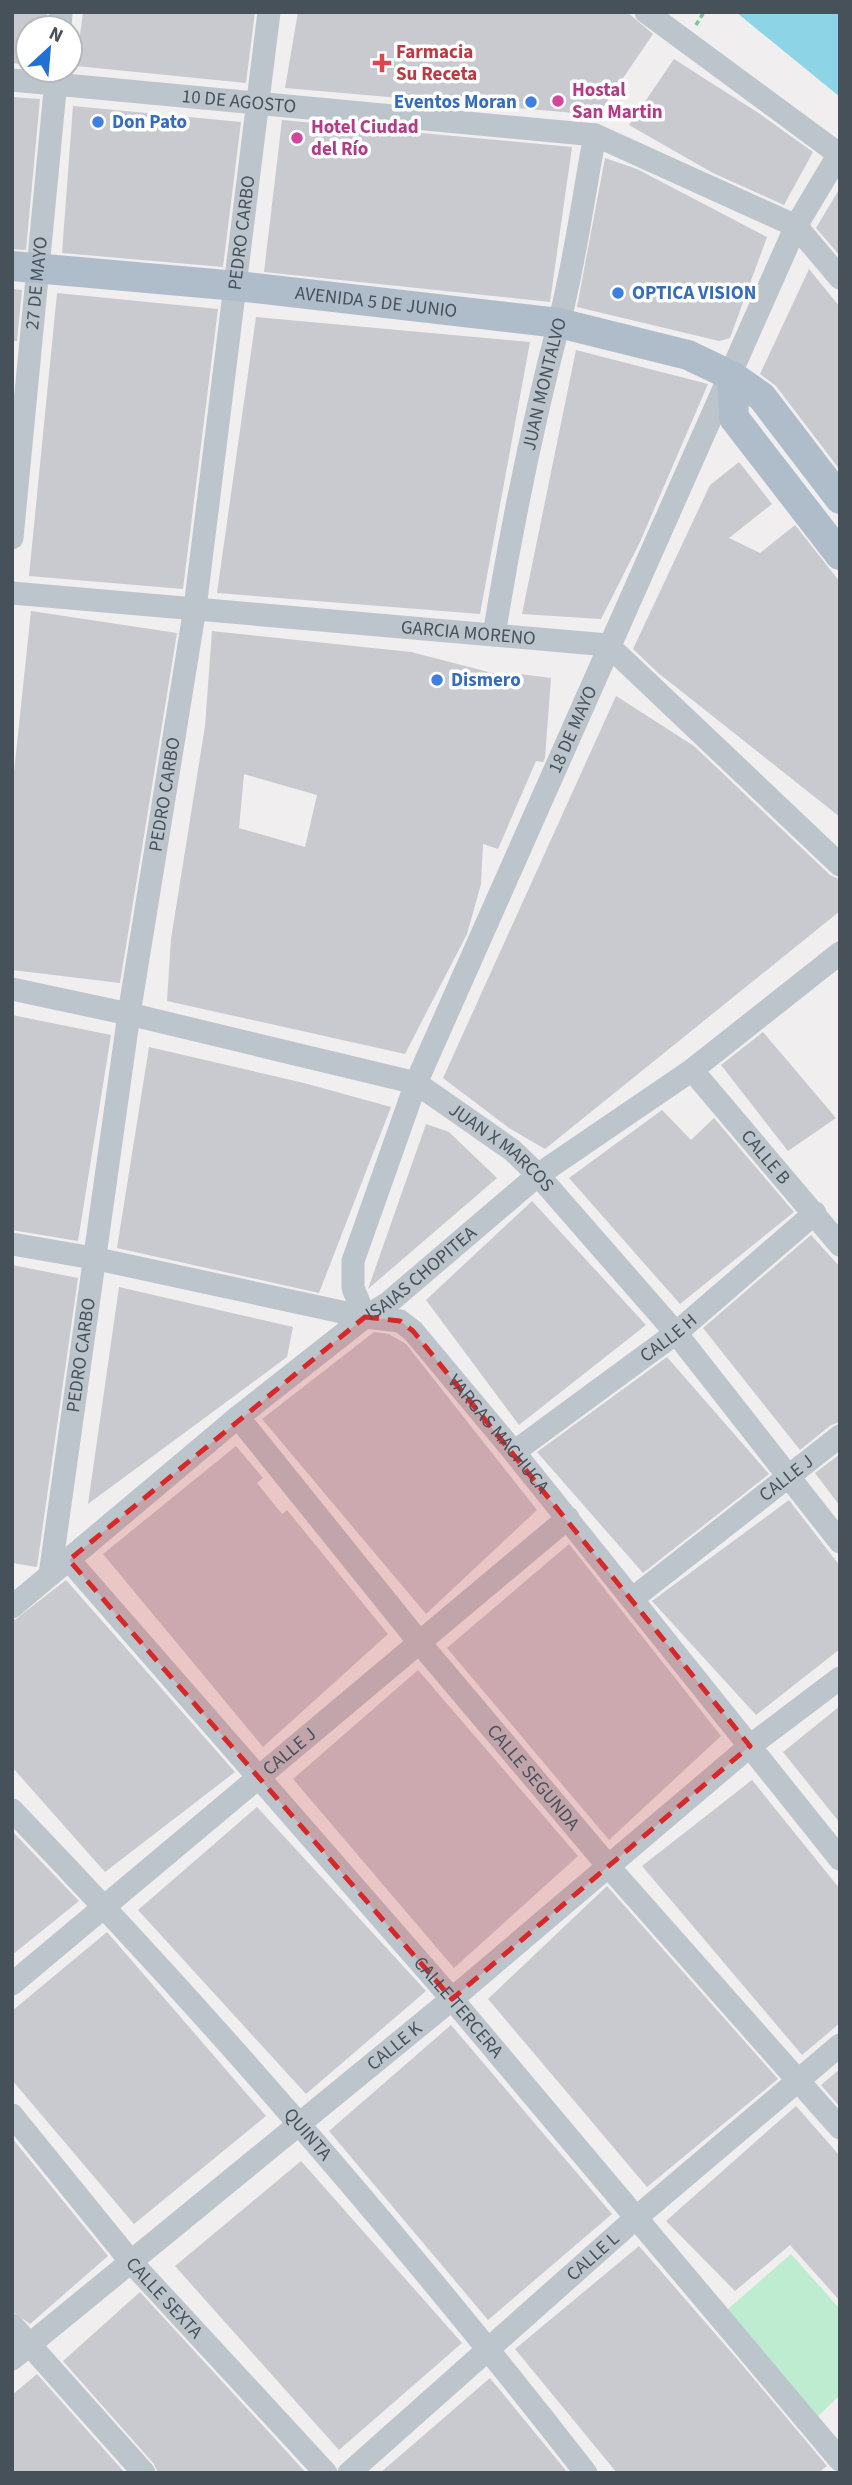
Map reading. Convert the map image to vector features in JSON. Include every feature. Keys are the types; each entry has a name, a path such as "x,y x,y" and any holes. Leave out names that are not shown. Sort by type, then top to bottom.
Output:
{"main road":[{"name":"AVENIDA 5 DE JUNIO","path":"26,267 237,286 559,323 688,355 732,376 762,397 840,499"},
{"path":"732,376 734,418 840,555"}],"street":[{"name":"PEDRO CARBO","path":"43,1582 129,1014 195,608 269,12"},
{"path":"646,12 840,154"},
{"name":"10 DE AGOSTO","path":"84,81 257,103 596,135 796,226 840,278"},
{"name":"27 DE MAYO","path":"12,538 26,267 55,84"},
{"name":"JUAN MONTALVO","path":"495,635 515,514 548,355 559,323 596,135"},
{"name":"18 DE MAYO","path":"365,1317 352,1288 353,1261 416,1083 608,645 732,376 796,226 840,154"},
{"name":"GARCIA MORENO","path":"12,593 608,645"},
{"path":"608,645 840,865"},
{"name":"ISAIAS CHOPITEA","path":"12,1607 238,1417 365,1317 388,1303 538,1175 692,1070 840,953"},
{"name":"JUAN X MARCOS","path":"12,989 129,1014 416,1083 512,1150 538,1175 676,1333 840,1542"},
{"name":"CALLE B","path":"692,1070 840,1245"},
{"name":"CALLE H","path":"514,1452 676,1333 815,1213"},
{"name":"VARGAS MACHUCA","path":"12,1244 93,1258 365,1317 400,1321 413,1331 568,1518 840,1859"},
{"name":"CALLE SEGUNDA","path":"238,1417 419,1642 609,1867 840,2128"},
{"name":"CALLE J","path":"632,1599 840,1436"},
{"name":"CALLE J","path":"12,1984 568,1518"},
{"name":"CALLE TERCERA","path":"69,1560 452,1999 840,2460"},
{"path":"12,1584 43,1582"},
{"name":"CALLE K","path":"20,2352 452,1999 750,1746 840,1678"},
{"name":"QUINTA","path":"12,1810 104,1906 298,2126 488,2347 586,2473"},
{"name":"CALLE L","path":"348,2473 637,2217 840,2045"},
{"name":"CALLE SEXTA","path":"12,2115 132,2263 327,2473"},
{"path":"12,2325 20,2352 144,2473"}],"highlighted area":[{"path":"365,1317 400,1321 413,1331 750,1746 452,1999 69,1560"}],"green space":[{"path":"791,2254 840,2309 840,2395 810,2424 720,2316"}],"water":[{"path":"736,12 840,12 840,97"}],"building":[{"path":"12,12 47,12 14,14 12,63"},
{"path":"255,12 246,83 84,67 83,14"},
{"path":"298,12 627,12 653,34 598,115 285,88"},
{"path":"674,59 760,114 813,152 784,205 713,173 629,125"},
{"path":"12,97 40,99 26,250 12,249"},
{"path":"73,106 241,122 223,267 62,253"},
{"path":"282,120 572,147 550,302 264,272"},
{"path":"605,158 637,169 767,237 730,338 719,341 577,307"},
{"path":"840,188 840,256 816,228"},
{"path":"809,269 840,307 840,470 776,386 760,374"},
{"path":"12,289 22,290 17,341 12,341"},
{"path":"57,293 218,309 183,589 29,576"},
{"path":"256,317 530,342 480,614 217,593"},
{"path":"576,350 708,384 640,542 601,619 522,614"},
{"path":"739,462 772,504 729,538 760,553 795,525 840,582 840,817 657,672 633,649 710,485"},
{"path":"31,611 177,633 120,983 12,970 12,791"},
{"path":"212,631 411,652 504,676 505,672 551,678 545,758 543,762 536,761 498,849 483,844 481,884 467,934 405,1054 167,1001 171,939 205,726","holes":["244,774 317,795 305,847 239,828"]},
{"path":"616,696 694,746 830,875 840,880 840,911 545,1149 509,1128 443,1078"},
{"path":"12,1015 111,1035 78,1241 12,1230"},
{"path":"763,1032 836,1118 788,1151 721,1065"},
{"path":"149,1047 304,1083 391,1107 319,1293 117,1248"},
{"path":"662,1110 691,1140 714,1118 794,1212 680,1304 569,1178"},
{"path":"426,1124 449,1132 497,1178 368,1289"},
{"path":"532,1201 646,1325 519,1425 426,1300"},
{"path":"811,1235 840,1267 840,1422 831,1425 800,1450 703,1328"},
{"path":"12,1265 78,1278 37,1567 12,1563"},
{"path":"119,1287 293,1327 287,1357 88,1504"},
{"path":"374,1332 389,1334 406,1344 537,1510 426,1614 262,1419"},
{"path":"667,1357 769,1474 643,1573 537,1452"},
{"path":"236,1446 263,1478 257,1483 282,1514 287,1510 388,1634 263,1747 103,1554"},
{"path":"840,1454 840,1506 815,1473"},
{"path":"789,1500 840,1566 840,1649 756,1715 652,1601"},
{"path":"569,1544 721,1736 609,1840 447,1648"},
{"path":"66,1580 235,1772 105,1872 12,1767 12,1622"},
{"path":"418,1670 578,1856 454,1968 293,1779"},
{"path":"840,1706 840,1823 783,1752"},
{"path":"752,1780 840,1889 840,2023 802,2055 642,1866"},
{"path":"257,1807 426,1991 306,2094 138,1910"},
{"path":"12,1831 79,1901 12,1955"},
{"path":"607,1886 778,2079 647,2187 488,1999"},
{"path":"107,1932 266,2116 134,2224 12,2080 12,2011"},
{"path":"451,2025 612,2214 488,2320 329,2131"},
{"path":"840,2069 840,2107 821,2085"},
{"path":"796,2106 840,2156 840,2301 790,2245 735,2291 666,2221"},
{"path":"12,2138 108,2256 30,2324 12,2311"},
{"path":"301,2161 462,2343 339,2450 175,2266"},
{"path":"639,2246 827,2466 818,2473 617,2473 515,2349"},
{"path":"140,2292 306,2473 158,2473 154,2464 63,2361"},
{"path":"37,2374 125,2473 12,2473 12,2395"},
{"path":"490,2378 568,2473 380,2473"}],"place":[{"name":"Farmacia Su Receta","path":"382,63"},
{"name":"Hostal San Martin","path":"558,101"},
{"name":"Eventos Moran","path":"531,102"},
{"name":"Don Pato","path":"98,122"},
{"name":"Hotel Ciudad del Río","path":"297,138"},
{"name":"OPTICA VISION","path":"618,293"},
{"name":"Dismero","path":"437,680"}]}
